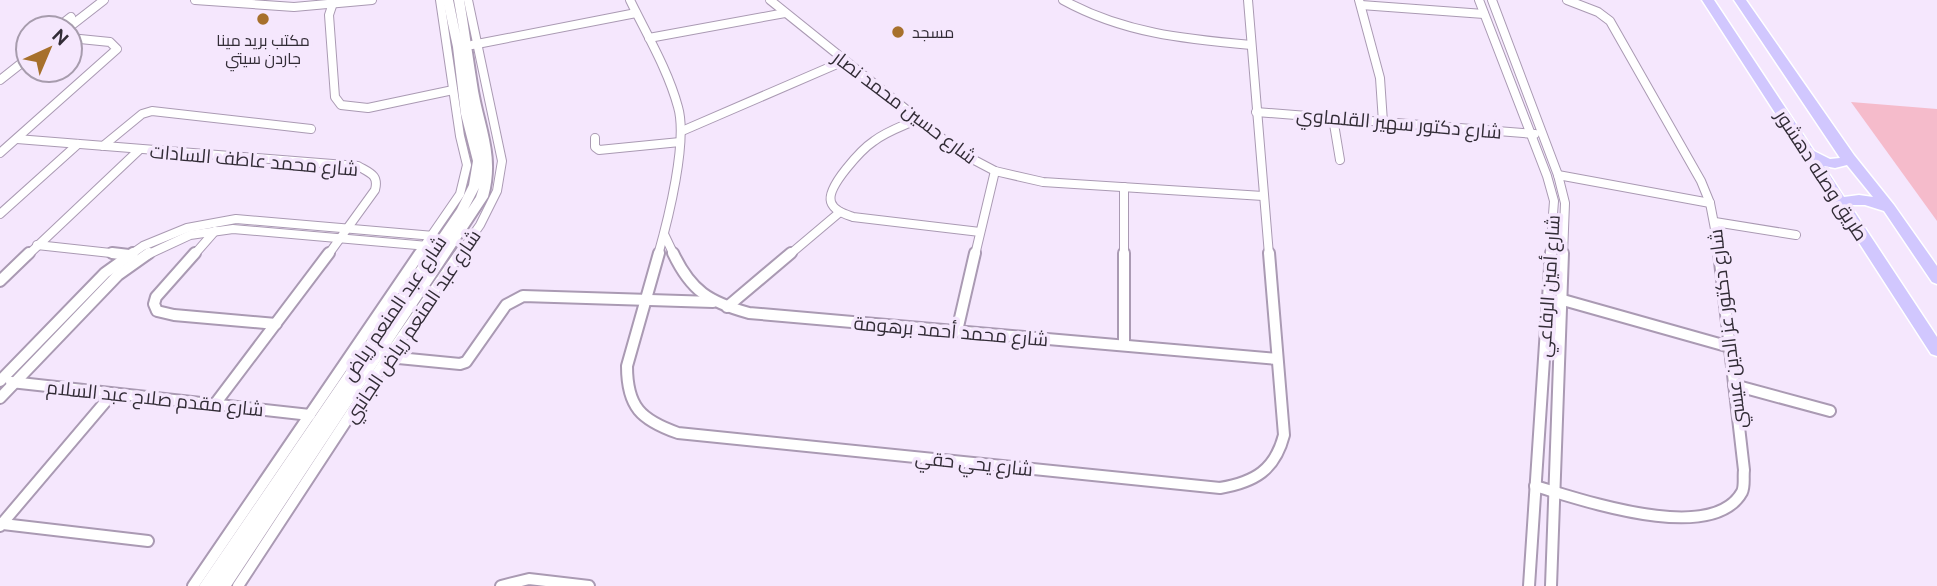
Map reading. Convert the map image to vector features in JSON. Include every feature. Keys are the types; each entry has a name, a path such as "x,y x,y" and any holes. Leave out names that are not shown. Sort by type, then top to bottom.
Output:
{"main road":[{"name":"طريق وصله دهشور","path":"1708,0 1937,350"},
{"name":"طريق وصله دهشور","path":"1740,0 1849,158 1889,208 1937,278"},
{"path":"1809,154 1826,163 1839,164 1849,158"},
{"path":"1841,203 1860,199 1889,208"}],"street":[{"path":"75,14 93,0"},
{"path":"84,16 104,0"},
{"path":"195,0 294,7 331,6 372,0"},
{"name":"شارع عبد المنعم رياض الجانبي","path":"193,586 310,415 439,242 466,180 467,165 440,0"},
{"name":"شارع عبد المنعم رياض","path":"207,586 475,185 478,162 466,114 458,47 447,0"},
{"name":"شارع عبد المنعم رياض","path":"222,586 409,304 439,242 490,191 489,160 473,93 472,45 459,0"},
{"path":"468,0 472,45 636,13"},
{"name":"شارع يحي حقي","path":"630,0 673,90 681,136 664,234 644,299 626,384 630,400 641,415 657,426 677,433 1220,488 1241,485 1259,477 1273,465 1281,451 1284,435 1248,0"},
{"name":"شارع حسين محمد نصار","path":"771,0 959,152 995,171 1043,182 1264,196"},
{"path":"1063,0 1101,21 1133,31 1167,37 1251,44"},
{"name":"شارع أمين الرفاعي","path":"1479,0 1530,134 1560,202 1542,369 1529,586"},
{"name":"شارع أمين الرفاعي","path":"1492,0 1558,175 1563,300 1551,586"},
{"name":"شارع دكتور عز الدين عيسي","path":"1535,486 1683,520 1710,517 1731,507 1742,490 1744,470 1715,222 1710,203 1610,21 1598,12 1567,0"},
{"path":"1384,122 1380,78 1360,3 1484,14"},
{"path":"331,6 329,15 335,97 341,106 368,108 453,90"},
{"path":"649,38 785,13"},
{"path":"84,39 110,42 117,49 112,57 84,81"},
{"path":"594,138 599,150 681,136 844,61"},
{"path":"0,80 14,69"},
{"path":"0,153 81,84"},
{"path":"103,146 142,114 152,111 312,129"},
{"name":"شارع دكتور سهير القلماوي","path":"1256,112 1542,135"},
{"path":"1333,118 1340,160"},
{"path":"918,119 869,144 846,169 830,194 831,202 840,212 859,218 980,232"},
{"name":"شارع محمد عاطف السادات","path":"17,139 358,166 368,169 374,175 377,182 375,190 215,404"},
{"path":"0,214 78,144"},
{"path":"0,281 139,150"},
{"path":"957,331 995,171"},
{"path":"1558,175 1710,203"},
{"path":"1124,187 1124,345"},
{"name":"شارع عبد المنعم رياض الجانبي","path":"238,586 388,357 480,225 490,191"},
{"path":"727,307 840,212"},
{"path":"0,381 79,299 129,255 165,236 212,222 236,219 348,228 439,242 462,250"},
{"path":"1715,222 1796,235"},
{"path":"0,398 101,292 133,263 170,243 216,230 233,229 341,238 439,242 470,239"},
{"path":"216,230 156,297 154,304 157,311 174,315 276,324"},
{"name":"شارع محمد أحمد برهومة","path":"664,234 681,274 695,290 714,302 749,313 1277,359"},
{"path":"37,245 129,255"},
{"path":"388,357 460,364 466,362 506,305 523,296 714,302"},
{"path":"1563,300 1730,347"},
{"path":"409,304 423,306"},
{"path":"1542,369 1558,374"},
{"name":"شارع مقدم صلاح عبد السلام","path":"0,381 310,415"},
{"path":"1734,385 1830,411"},
{"path":"1,525 112,394"},
{"path":"1,525 148,541"},
{"path":"501,586 529,579 589,586"}],"shaded area":[{"path":"1851,102 1937,109 1937,221"}],"place":[{"name":"مكتب بريد مينا جاردن سيتي","path":"263,19"},
{"name":"مسجد","path":"898,32"}]}
